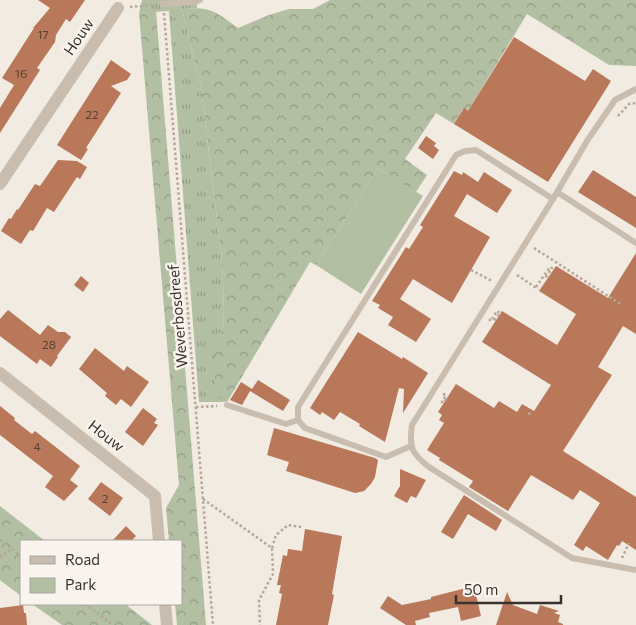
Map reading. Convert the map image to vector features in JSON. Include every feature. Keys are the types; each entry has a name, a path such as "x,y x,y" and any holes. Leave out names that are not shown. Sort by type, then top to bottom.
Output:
{"street":[{"name":"Houw","path":"0,184 118,8"},
{"name":"Houw","path":"0,373 155,496 159,540"},
{"path":"165,605 167,625"}],"lane":[{"path":"163,4 200,0"},
{"path":"636,89 615,100 587,141 412,425 410,439 411,446 419,459 429,468 572,558 636,570"},
{"path":"411,446 386,457 305,428 298,420 298,407 456,155 465,151 476,150 553,199"},
{"path":"557,192 636,243"},
{"path":"227,405 286,424 298,420"}],"path":[{"path":"118,8 163,4"},
{"name":"Weverbosdreef","path":"163,4 213,625"},
{"path":"533,248 622,305"},
{"path":"516,274 537,288 550,267 552,268 547,278"},
{"path":"471,270 499,284"},
{"path":"491,321 497,311 500,312 495,322"},
{"path":"196,407 227,405"},
{"path":"204,499 272,548"},
{"path":"260,625 258,600 273,574 272,548 276,535 288,524 301,527"},
{"path":"0,540 20,555"},
{"path":"620,564 629,543"},
{"path":"0,558 12,549"},
{"path":"86,605 113,625"}],"green space":[{"path":"142,0 197,0 197,8 182,9 201,87 222,260 227,402 199,402 169,11 139,13"},
{"path":"330,0 636,0 636,66 609,65 527,14 468,111 463,109 454,124 436,113 405,159 427,175 416,192 378,168 316,265 310,262 227,402 216,395 213,335 223,331 222,260 201,87 182,9 200,8 213,11 238,28 289,9 313,9"},
{"path":"156,11 206,625 177,625 175,605 182,605 182,540 169,540 166,508 179,485 139,13"},
{"path":"378,168 423,196 361,294 316,265"},
{"path":"0,506 44,540 20,540 20,595 0,580"},
{"path":"33,605 126,605 152,625 62,625"}],"building":[{"path":"38,0 85,0 70,22 66,19 56,35 55,42 37,68 40,70 0,133 0,108 14,85 2,78 33,28 50,8"},
{"path":"514,37 585,81 593,69 611,81 548,182 454,124 464,108 468,111"},
{"path":"111,60 131,74 127,80 111,86 121,93 86,148 88,149 81,160 57,145"},
{"path":"426,136 436,143 434,146 439,150 433,159 418,148"},
{"path":"58,160 77,161 87,167 80,179 77,177 54,212 47,208 33,231 30,230 21,244 1,231 35,184 40,186"},
{"path":"593,170 636,197 636,228 578,192"},
{"path":"454,171 462,175 463,172 478,182 484,172 512,190 497,213 467,194 454,216 490,237 452,303 413,279 400,299 431,319 416,342 388,325 393,317 378,308 380,305 372,301 406,247 409,249 423,227 420,225"},
{"path":"636,253 636,334 623,326 598,367 612,375 563,451 636,497 636,550 622,541 619,546 617,545 608,560 586,546 583,551 574,545 600,503 580,490 573,500 531,475 508,511 469,487 473,481 439,460 440,458 427,450 444,423 439,420 442,415 438,412 456,384 494,408 499,401 517,412 522,404 534,411 551,385 482,342 502,311 557,345 576,314 539,291 556,266 608,298"},
{"path":"81,276 89,283 83,292 74,285"},
{"path":"8,310 40,335 48,325 58,332 65,332 71,337 51,367 40,359 37,364 0,336 0,319"},
{"path":"358,332 428,373 403,413 404,389 399,388 385,442 340,412 334,420 322,412 320,415 310,408"},
{"path":"95,348 124,371 127,366 149,382 131,407 121,399 116,405 105,396 107,393 79,369"},
{"path":"258,380 290,400 283,411 250,391 242,405 230,400 241,382 252,389"},
{"path":"0,406 32,434 35,431 80,466 70,480 78,486 64,501 45,487 53,476 0,435"},
{"path":"143,408 157,419 154,423 158,425 143,446 125,432"},
{"path":"274,428 375,458 378,460 375,477 364,491 355,493 286,471 289,462 267,455"},
{"path":"400,469 426,480 416,498 411,496 407,503 394,496 400,486"},
{"path":"101,482 123,498 110,516 88,499"},
{"path":"464,495 502,520 496,531 468,514 453,539 441,532"},
{"path":"126,526 136,536 132,540 113,540"},
{"path":"305,529 342,536 328,625 276,625 282,594 279,593 281,585 277,585 283,555 287,556 288,549 302,551"},
{"path":"474,586 481,616 461,621 458,607 429,613 430,617 415,621 416,625 406,625 380,608 388,596 402,605 431,599 431,597"},
{"path":"507,592 513,605 537,614 540,605 559,611 554,613 560,615 558,622 563,625 496,625"},
{"path":"23,605 27,625 0,625 0,608"}]}
